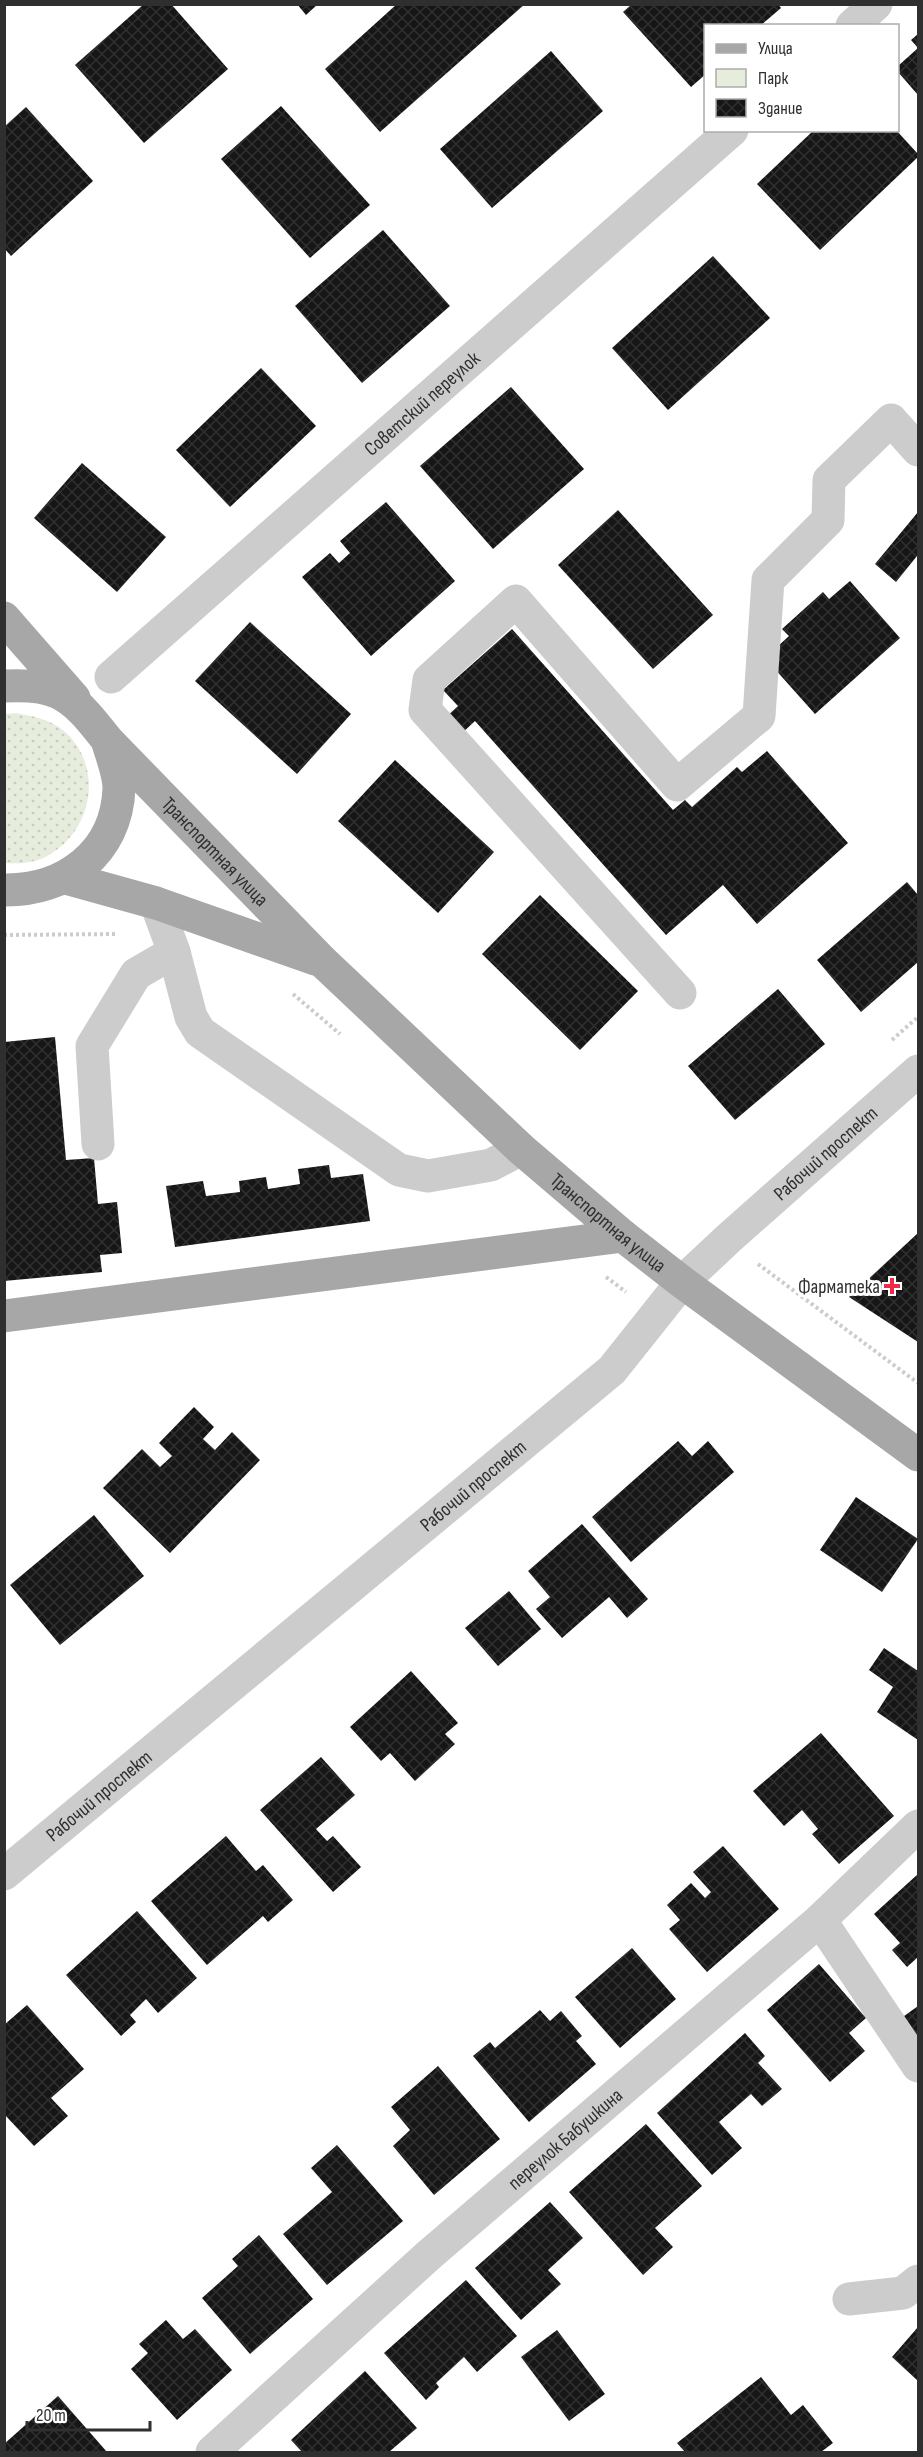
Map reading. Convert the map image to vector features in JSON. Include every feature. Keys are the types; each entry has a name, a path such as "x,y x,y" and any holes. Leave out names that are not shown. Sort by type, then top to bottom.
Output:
{"main road":[{"path":"4,618 81,706"},
{"name":"Транспортная улица","path":"4,686 30,685 53,690 81,706 108,741 322,961 521,1149 623,1236 682,1282 918,1455"},
{"name":"Транспортная улица","path":"4,890 26,891 66,878 99,851 113,820 119,787 108,741"},
{"name":"Транспортная улица","path":"66,878 156,903 322,961"},
{"path":"4,1316 623,1236"}],"street":[{"path":"854,24 876,4"},
{"name":"Советский переулок","path":"111,677 730,132"},
{"path":"680,993 425,710 429,680 516,601 677,785 759,716 768,580 828,520 828,480 891,420 918,450"},
{"path":"156,903 171,943 191,1017 200,1032 399,1170 428,1176 491,1165 521,1149"},
{"path":"98,1144 92,1046 136,974 171,943"},
{"name":"Рабочий проспект","path":"4,1874 612,1370 682,1282 918,1071"},
{"name":"переулок Бабушкина","path":"212,2452 429,2255 820,1920 918,1826"},
{"path":"820,1920 918,2066"},
{"path":"849,2299 903,2293 918,2281"}],"path":[{"path":"4,935 171,943"},
{"path":"292,993 346,1040"},
{"path":"565,1244 656,1316"},
{"path":"750,1258 918,1383"}],"green space":[{"path":"16,713 52,723 63,730 76,744 84,761 88,778 88,796 84,813 76,829 64,844 39,860 5,863 5,714"}],"building":[{"path":"144,4 171,4 228,69 144,143 75,65"},
{"path":"297,4 318,4 306,15"},
{"path":"397,4 525,4 380,132 325,69"},
{"path":"632,4 778,4 781,8 762,24 704,24 704,76 691,87 623,12"},
{"path":"918,34 918,48 911,40"},
{"path":"918,48 918,95 899,73 899,65"},
{"path":"551,51 603,111 492,208 440,149"},
{"path":"281,106 370,205 310,258 221,159"},
{"path":"26,107 93,181 11,256 4,248 4,127"},
{"path":"812,132 898,132 918,154 918,157 820,250 757,184"},
{"path":"383,230 450,306 362,383 295,306"},
{"path":"713,256 770,318 668,410 612,348"},
{"path":"261,368 316,426 230,507 176,450"},
{"path":"511,387 584,469 493,549 420,466"},
{"path":"82,463 166,537 117,592 34,518"},
{"path":"386,502 455,581 371,656 302,577 330,553 339,563 350,553 340,541"},
{"path":"618,510 713,615 653,669 558,565"},
{"path":"918,512 918,557 896,582 875,564"},
{"path":"850,581 900,638 815,714 765,658 789,636 782,629 823,592 829,599"},
{"path":"250,622 351,714 297,774 195,681"},
{"path":"512,629 673,810 685,800 692,807 737,767 742,772 767,751 848,843 757,924 723,885 666,935 475,721 460,735 445,718 458,706 443,690"},
{"path":"395,760 494,852 438,913 338,821"},
{"path":"907,882 918,895 918,962 861,1012 817,960"},
{"path":"540,895 638,991 580,1050 482,954"},
{"path":"778,989 825,1044 735,1120 688,1066"},
{"path":"55,1037 66,1160 94,1158 98,1204 117,1202 122,1253 100,1255 102,1272 4,1281 4,1042"},
{"path":"329,1165 331,1178 363,1174 370,1221 175,1247 166,1186 203,1181 206,1196 240,1192 239,1181 266,1177 268,1189 300,1184 298,1169"},
{"path":"918,1233 918,1342 849,1297"},
{"path":"194,1407 214,1427 203,1439 215,1450 232,1432 260,1460 170,1553 103,1488 142,1449 160,1467 172,1456 159,1443"},
{"path":"678,1441 692,1456 708,1441 734,1472 631,1562 592,1517"},
{"path":"856,1497 918,1539 882,1592 820,1550"},
{"path":"94,1515 144,1576 60,1645 10,1585"},
{"path":"582,1524 648,1599 627,1618 609,1597 562,1638 536,1609 550,1597 528,1571"},
{"path":"509,1591 541,1629 498,1666 465,1628"},
{"path":"884,1648 918,1671 918,1740 877,1712 893,1687 869,1670"},
{"path":"411,1671 458,1723 445,1734 455,1744 415,1781 390,1753 381,1761 350,1727"},
{"path":"821,1733 894,1816 839,1864 812,1834 818,1829 802,1810 784,1826 753,1791"},
{"path":"321,1757 355,1795 316,1829 327,1841 333,1836 361,1867 333,1892 260,1810"},
{"path":"226,1836 256,1871 263,1865 293,1900 268,1922 263,1916 207,1965 151,1901"},
{"path":"723,1846 779,1909 707,1972 669,1929 680,1920 667,1905 691,1883 705,1898 711,1892 693,1872"},
{"path":"918,1874 918,1957 907,1967 892,1950 900,1943 874,1914"},
{"path":"137,1911 197,1978 158,2013 146,1999 130,2015 136,2022 121,2036 66,1975"},
{"path":"632,1948 676,1999 620,2048 575,1997"},
{"path":"819,1964 866,2018 849,2033 865,2051 830,2082 767,2010"},
{"path":"27,2005 84,2069 51,2098 68,2116 34,2146 4,2114 4,2025"},
{"path":"918,2006 918,2044 900,2019"},
{"path":"540,2010 550,2021 561,2011 582,2036 576,2041 596,2064 529,2122 473,2056 490,2042 495,2048"},
{"path":"745,2033 765,2056 758,2063 782,2089 762,2106 751,2094 719,2122 742,2148 712,2175 657,2113"},
{"path":"438,2066 500,2139 434,2195 393,2146 410,2130 391,2107"},
{"path":"646,2124 702,2186 655,2228 673,2247 643,2275 569,2192"},
{"path":"337,2145 403,2221 327,2285 283,2234 332,2192 311,2168"},
{"path":"550,2202 583,2238 548,2270 561,2284 521,2320 475,2268"},
{"path":"259,2235 313,2299 250,2354 202,2298 238,2266 232,2259"},
{"path":"466,2280 517,2336 477,2372 464,2357 436,2383 439,2387 426,2400 384,2353"},
{"path":"166,2320 183,2339 195,2329 232,2370 177,2420 131,2369 148,2353 139,2344"},
{"path":"918,2327 918,2381 892,2357"},
{"path":"557,2330 605,2394 569,2421 521,2357"},
{"path":"365,2371 417,2428 389,2452 302,2452 291,2440"},
{"path":"761,2377 791,2415 803,2405 833,2443 821,2452 685,2452 677,2443"},
{"path":"58,2396 107,2452 4,2452 4,2444"}],"place":[{"name":"Фарматека","path":"892,1286"}]}
